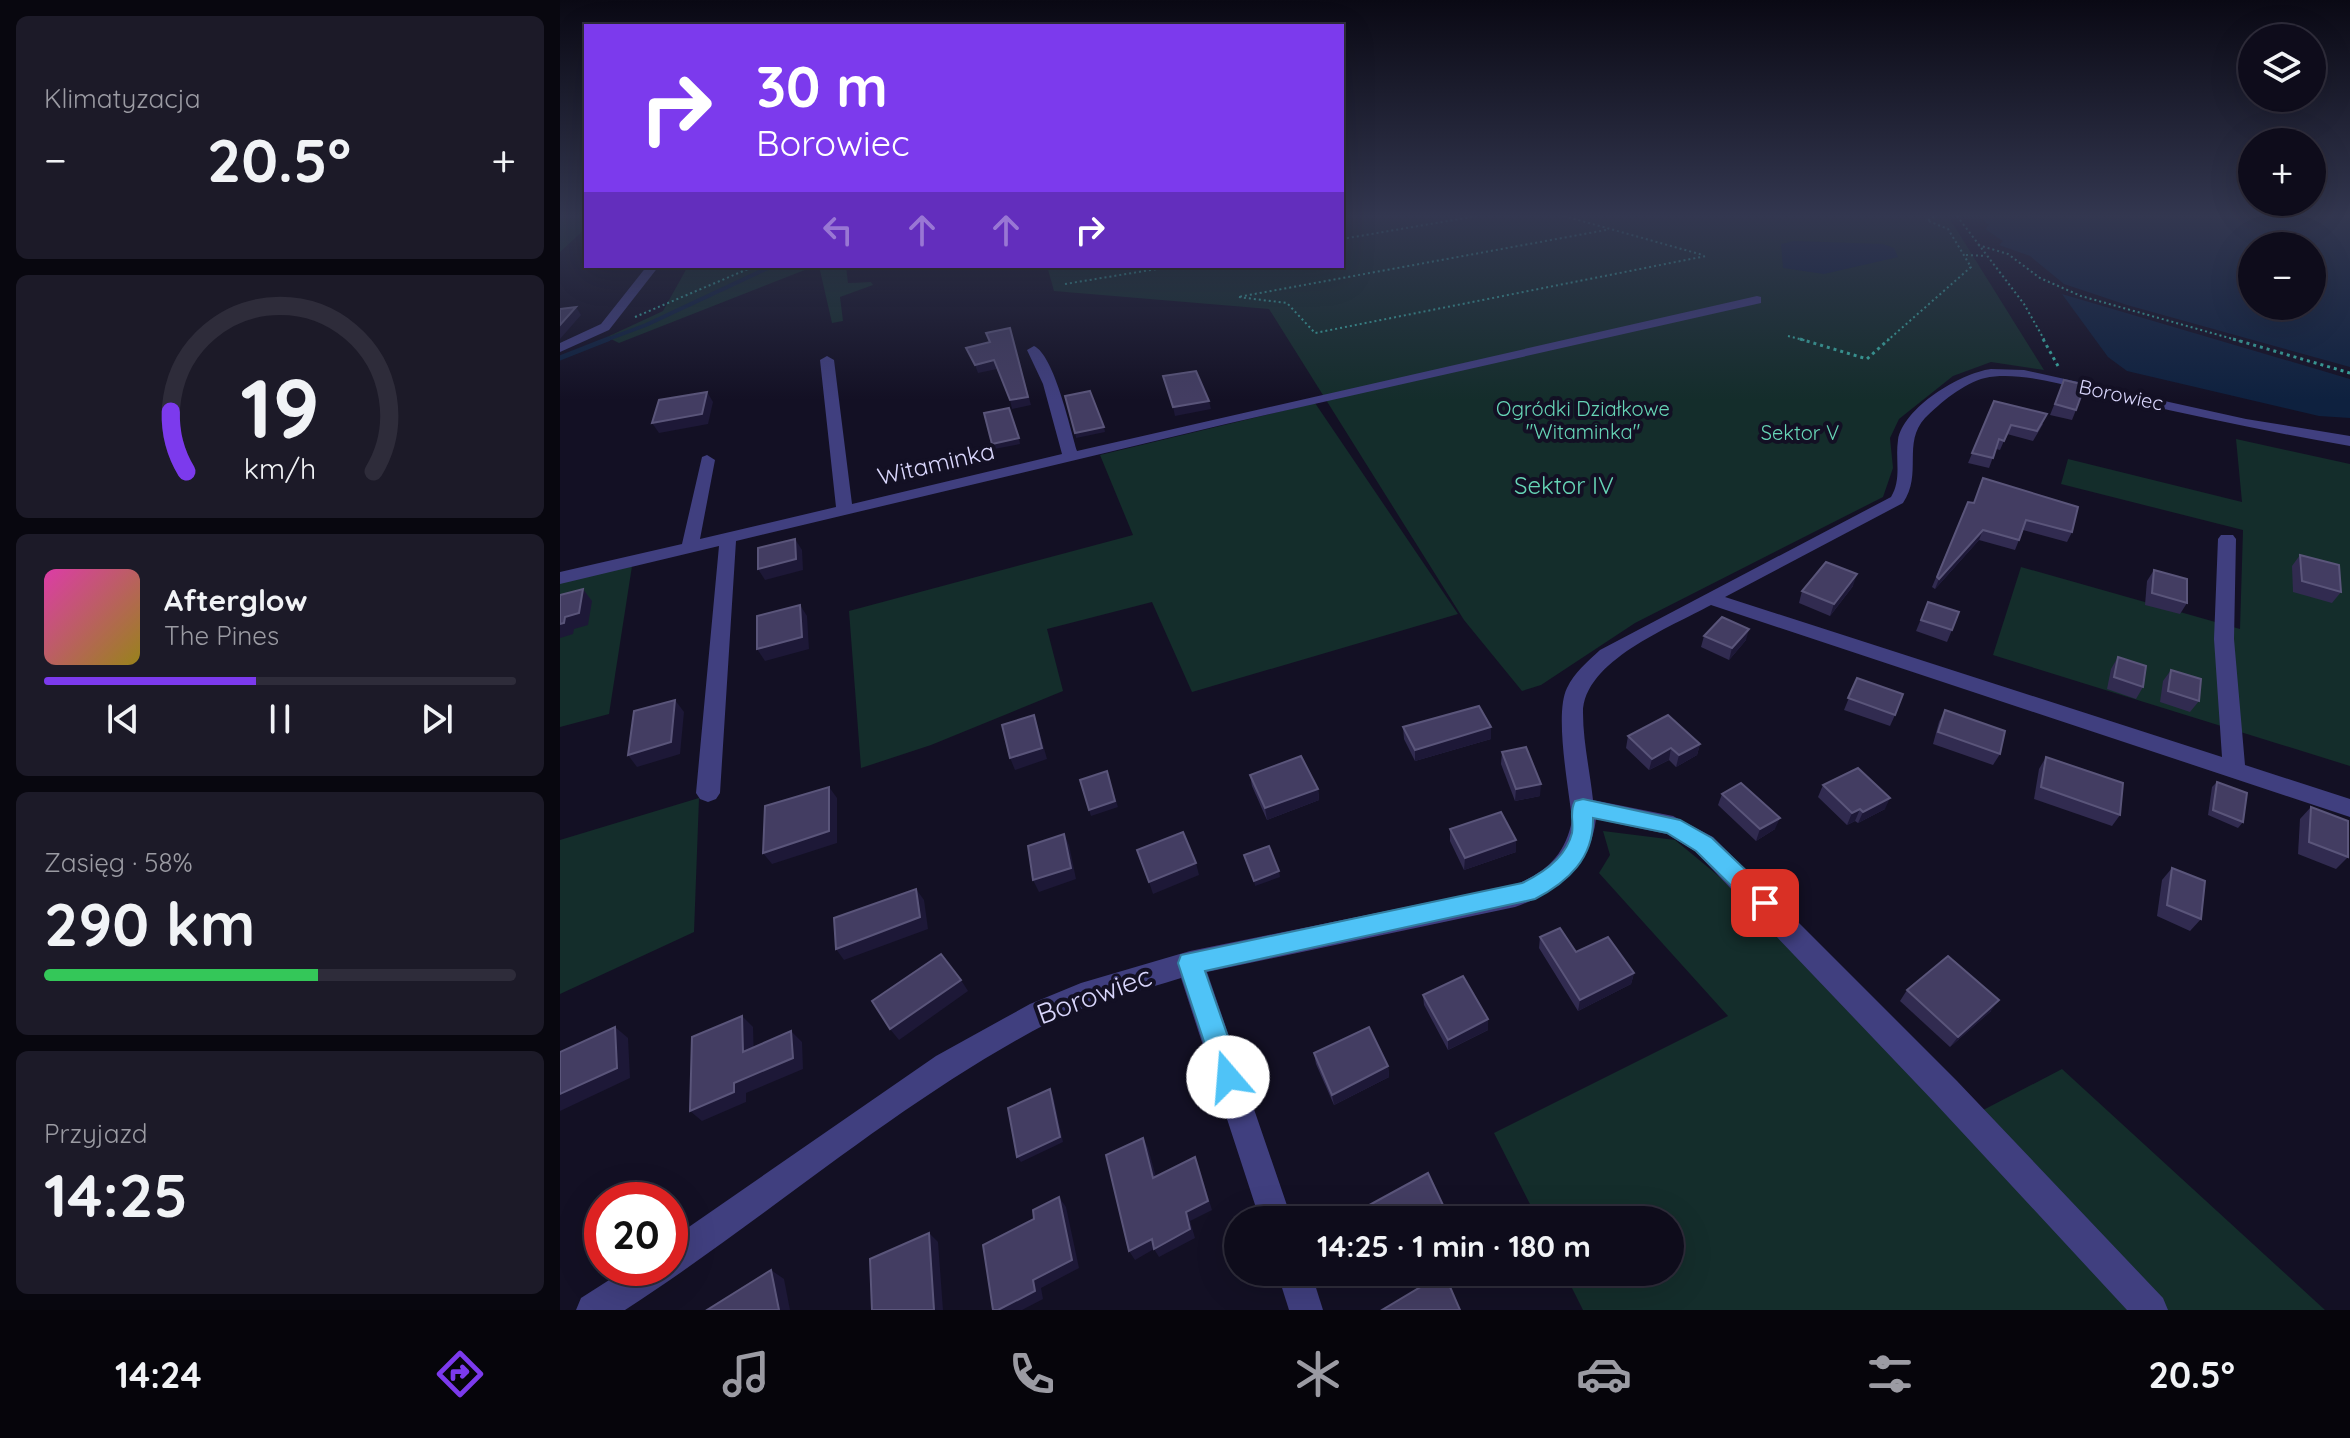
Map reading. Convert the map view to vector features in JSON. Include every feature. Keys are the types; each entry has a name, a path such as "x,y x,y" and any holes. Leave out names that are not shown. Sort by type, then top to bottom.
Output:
{"street":[{"path":"560,348 605,327 644,277"},
{"name":"Witaminka","path":"560,578 1324,398 1757,300"},
{"path":"1034,350 1050,384 1071,457"},
{"path":"827,360 845,510"},
{"name":"Borowiec","path":"688,1247 977,1045 1040,1013 1081,996 1190,963 1527,892 1551,880 1571,861 1583,833 1572,712 1582,678 1607,655 1897,500 1908,480 1906,440 1912,424 1924,411 1979,375 2003,373 2062,382 2270,428 2350,441"},
{"path":"690,547 707,460"},
{"path":"708,793 728,538"},
{"path":"2227,539 2225,670 2234,770"},
{"path":"1709,598 2350,808"},
{"path":"1583,807 1673,826 1704,844 1946,1092 2151,1310"},
{"path":"1190,963 1271,1206"},
{"path":"593,1310 631,1286"},
{"path":"1298,1286 1306,1310"}],"path":[{"path":"605,327 732,277"},
{"path":"1065,284 1107,277"},
{"path":"1350,277 1238,297 1287,303 1315,333 1599,277"},
{"path":"1788,336 1867,359 1960,277"},
{"path":"2003,277 2024,304 2056,359 2062,382"},
{"path":"2039,277 2081,296 2350,373"}],"green space":[{"path":"682,277 787,277 619,343 607,337 663,311"},
{"path":"822,277 847,277 848,283 871,282 873,285 840,297 843,321 832,323"},
{"name":"Ogródki Działkowe \"Witaminka\"","path":"1050,277 1986,277 2044,370 1991,362 1953,376 1899,419 1890,438 1893,468 1883,497 1635,623 1541,685 1522,691 1464,620 1269,309 1054,291"},
{"path":"1315,403 1458,614 1192,692 1152,602 1047,629 1063,691 931,745 861,768 849,611 1133,535 1100,455"},
{"path":"2236,439 2350,464 2350,766 1993,655 2021,567 2240,629 2243,530 2061,484 2068,459 2242,502"},
{"path":"632,566 609,714 560,727 560,583"},
{"path":"699,798 694,932 560,994 560,840"},
{"path":"1603,831 1675,840 1721,878 1966,1119 2062,1069 2325,1310 1583,1310 1571,1286 1684,1286 1684,1206 1531,1206 1494,1133 1728,1016 1599,873 1610,855"}],"water":[{"path":"2056,277 2238,277 2238,320 2326,320 2326,277 2350,277 2350,367 2127,305 2064,284"},
{"path":"2062,294 2350,379 2350,418 2319,416 2127,371 2108,357"}],"building":[{"path":"576,307 560,325 560,309"},
{"path":"1010,328 1028,397 1010,400 994,360 975,365 966,348 990,342 986,333"},
{"path":"1196,371 1209,401 1173,407 1163,376"},
{"path":"2064,380 2085,385 2076,410 2055,404"},
{"path":"1090,391 1104,427 1075,433 1065,396"},
{"path":"707,392 702,414 652,423 659,400"},
{"path":"1994,401 2047,414 2037,431 2011,425 2004,441 1999,439 1993,458 1972,453"},
{"path":"1009,408 1019,438 992,444 984,413"},
{"path":"1983,478 2078,507 2072,532 2026,520 2019,540 1983,530 1939,579 1937,577 1968,502 1974,503"},
{"path":"795,539 796,559 758,569 758,548"},
{"path":"2300,555 2339,565 2341,592 2302,581"},
{"path":"1826,562 1857,574 1834,604 1802,591"},
{"path":"2154,570 2187,579 2187,603 2152,593"},
{"path":"583,589 579,613 565,617 564,623 560,624 560,595"},
{"path":"1928,602 1959,612 1952,630 1921,620"},
{"path":"800,605 802,637 757,649 757,616"},
{"path":"1722,617 1749,629 1732,648 1704,636"},
{"path":"2118,657 2146,666 2143,687 2114,677"},
{"path":"2171,670 2201,679 2199,701 2168,691"},
{"path":"1857,678 1903,694 1895,715 1848,698"},
{"path":"675,700 671,742 628,755 634,711"},
{"path":"1479,706 1491,727 1415,750 1403,727"},
{"path":"1945,710 2005,731 2000,754 1938,732"},
{"path":"1034,715 1042,748 1010,758 1002,725"},
{"path":"1668,715 1700,744 1679,755 1671,748 1652,759 1628,736"},
{"path":"1526,747 1541,784 1516,789 1502,752"},
{"path":"1301,756 1318,789 1265,808 1250,775"},
{"path":"2046,757 2123,783 2120,815 2041,787"},
{"path":"1858,768 1890,798 1863,812 1860,809 1852,813 1823,785"},
{"path":"1107,771 1115,801 1089,810 1080,780"},
{"path":"2217,782 2247,793 2243,822 2213,810"},
{"path":"1741,783 1780,818 1760,829 1722,794"},
{"path":"829,787 829,831 763,853 765,806"},
{"path":"2311,807 2348,821 2348,857 2309,842"},
{"path":"1501,812 1516,840 1465,858 1450,829"},
{"path":"1183,832 1196,863 1149,882 1137,850"},
{"path":"1064,834 1071,868 1033,880 1028,846"},
{"path":"1269,846 1279,871 1254,881 1244,855"},
{"path":"2172,868 2205,881 2201,919 2167,905"},
{"path":"916,889 920,917 836,949 834,918"},
{"path":"1560,928 1576,952 1608,937 1634,973 1580,1000 1540,937"},
{"path":"941,954 961,980 890,1029 872,1001"},
{"path":"1948,956 1999,1000 1958,1037 1907,990"},
{"path":"1463,976 1488,1019 1448,1040 1423,995"},
{"path":"742,1016 743,1052 791,1031 793,1058 734,1083 734,1092 690,1111 692,1037"},
{"path":"615,1027 617,1068 560,1094 560,1052"},
{"path":"1369,1027 1388,1066 1332,1095 1314,1053"},
{"path":"1050,1089 1060,1137 1017,1157 1008,1108"},
{"path":"1143,1138 1153,1178 1195,1157 1208,1201 1186,1212 1190,1229 1154,1249 1152,1239 1129,1251 1106,1155"},
{"path":"1428,1173 1443,1206 1368,1206"},
{"path":"1059,1197 1072,1260 1033,1280 1035,1291 993,1310 983,1245 1034,1219 1033,1210"},
{"path":"929,1233 934,1310 872,1310 870,1259"},
{"path":"771,1270 779,1310 707,1310"},
{"path":"1422,1286 1450,1286 1460,1310 1382,1310"}],"waterway":[{"path":"603,341 646,325 748,277"},
{"path":"560,358 608,339"}],"route":[{"path":"1228,1077 1190,963 1527,892 1551,880 1571,861 1583,833 1583,807 1673,826 1704,844 1765,903"}],"park label":[{"name":"Sektor V","path":"1800,433"},
{"name":"Sektor IV","path":"1564,486"}]}
